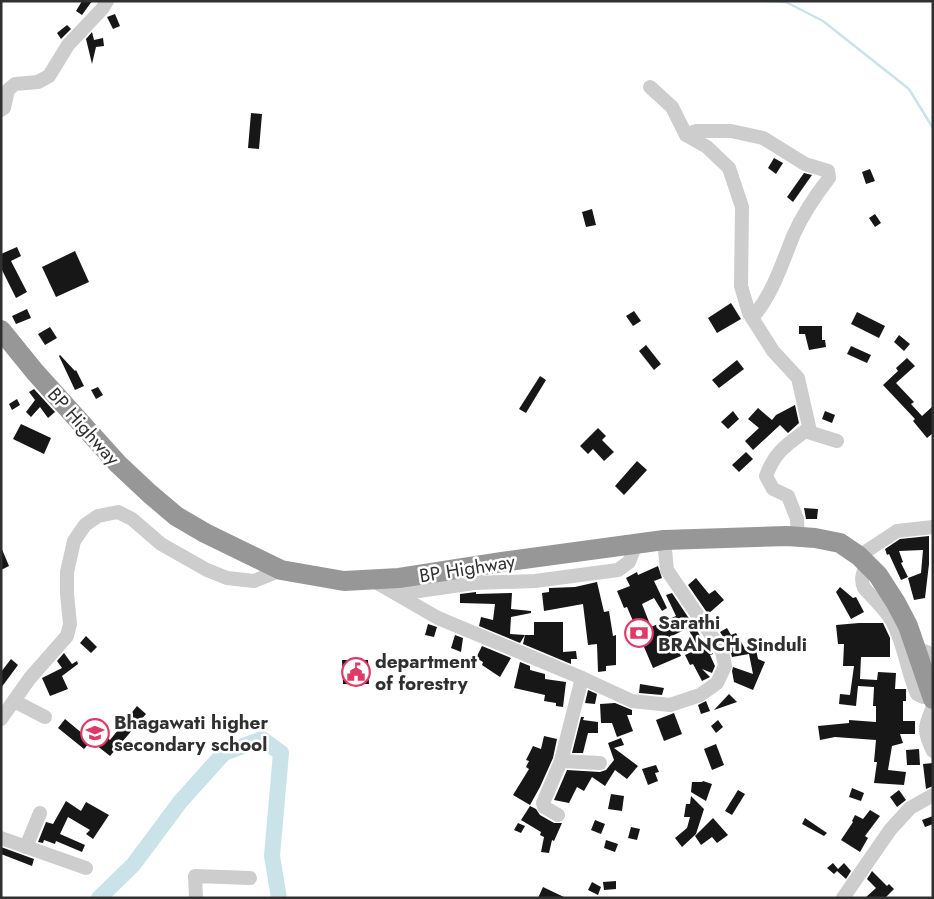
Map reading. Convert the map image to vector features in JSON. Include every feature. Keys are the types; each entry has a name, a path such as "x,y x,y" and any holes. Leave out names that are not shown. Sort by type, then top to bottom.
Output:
{"highway":[{"name":"BP Highway","path":"1,330 35,372 118,464 150,494 176,516 205,533 281,570 344,581 378,583 399,578 471,575 664,540 720,537 798,536 815,538 840,543 863,560 882,581 908,626 932,698"}],"street":[{"path":"1,110 4,108 8,90 15,84 38,82 49,76 68,46 107,1"},
{"path":"650,86 672,107 686,135 707,147 729,168 742,207 740,286 752,318 773,351 798,378 810,431"},
{"path":"686,135 696,131 731,131 763,138 805,164 828,171 829,178 813,197 795,233 773,286 760,309 752,318"},
{"path":"798,536 797,519 788,496 773,489 766,476 771,461 786,445 805,431 837,441"},
{"path":"1,719 30,678 67,636 70,624 67,572 74,541 85,525 98,516 118,512 132,520 161,544 207,570 227,578 254,581 281,570"},
{"path":"933,527 897,531 863,560 862,576 864,588 891,620 916,694 932,698 925,724 925,733 933,751"},
{"path":"378,583 438,618 632,701 670,705 700,695 717,683 725,666 722,651 668,570 664,540"},
{"path":"916,648 930,653 933,662"},
{"path":"558,815 544,807 543,803 562,761 582,678"},
{"path":"14,701 45,717"},
{"path":"562,761 600,763"},
{"path":"843,898 890,830 910,808 933,795"},
{"path":"26,848 40,813"},
{"path":"1,838 86,868"},
{"path":"196,898 195,876 250,878"}],"building":[{"path":"82,1 92,1 82,15 76,11"},
{"path":"115,14 120,26 113,29 107,17"},
{"path":"67,25 71,29 61,39 57,33"},
{"path":"92,32 94,40 103,38 104,46 96,47 92,64 86,39"},
{"path":"251,113 262,114 259,149 248,148"},
{"path":"774,158 783,163 776,174 768,168"},
{"path":"870,169 875,181 866,184 862,172"},
{"path":"804,173 812,175 793,202 787,197"},
{"path":"592,209 596,225 586,227 582,212"},
{"path":"875,214 881,223 875,227 869,218"},
{"path":"17,247 21,256 11,261 27,292 16,298 1,268 1,254"},
{"path":"75,251 89,282 56,297 42,267"},
{"path":"731,303 741,319 717,333 708,318"},
{"path":"27,309 31,318 16,324 12,316"},
{"path":"634,311 641,321 633,326 626,316"},
{"path":"857,312 885,326 879,338 851,324"},
{"path":"799,326 822,326 822,340 825,340 826,347 809,350 805,334 799,334"},
{"path":"50,327 57,338 45,345 38,334"},
{"path":"899,335 910,344 904,351 894,342"},
{"path":"646,345 661,364 654,370 639,351"},
{"path":"851,346 871,355 867,363 847,354"},
{"path":"60,355 76,370 84,386 75,390"},
{"path":"907,358 915,366 896,383 914,402 911,404 922,416 933,406 933,433 927,438 913,421 915,419 883,385 898,371 896,368"},
{"path":"737,360 744,369 719,388 712,380"},
{"path":"540,376 546,380 526,413 519,409"},
{"path":"98,387 103,395 96,399 91,390"},
{"path":"34,389 55,412 48,418 40,407 31,417 26,412 35,400 29,392"},
{"path":"17,399 20,405 12,410 9,404"},
{"path":"795,405 799,423 788,433 780,425 753,450 745,441 759,428 748,419 758,408 772,420 776,415"},
{"path":"733,411 739,419 728,429 721,422"},
{"path":"825,411 835,415 832,423 822,419"},
{"path":"21,424 51,438 44,454 13,439"},
{"path":"598,428 606,436 602,440 614,452 604,461 593,449 588,454 580,446"},
{"path":"746,452 753,459 739,472 732,465"},
{"path":"637,461 647,470 624,495 615,486"},
{"path":"804,508 818,509 817,519 806,519"},
{"path":"929,536 929,564 925,598 914,600 908,578 921,573 923,550 899,551 903,562 901,563 908,577 901,580 885,549 900,539"},
{"path":"1,547 9,566 1,570"},
{"path":"658,566 662,578 654,581 667,608 662,611 654,598 642,604 651,627 676,616 666,595 672,593 705,646 707,644 713,654 710,655 715,666 712,673 702,669 710,677 702,681 693,664 690,665 685,655 698,649 688,628 672,636 681,656 653,668 627,607 624,608 617,591 630,586 626,578 637,572 638,575"},
{"path":"696,578 709,594 715,590 724,600 708,614 688,585"},
{"path":"597,582 604,612 609,611 613,636 616,635 616,665 606,666 606,671 598,672 597,644 588,645 583,604 544,611 542,593 549,592 549,588 575,587"},
{"path":"840,587 853,598 856,597 864,612 851,619 836,592"},
{"path":"476,592 476,594 512,593 511,609 531,611 531,613 511,617 510,634 525,635 520,643 479,626 481,617 493,620 495,604 460,603 460,594"},
{"path":"534,622 563,622 563,652 576,651 577,659 571,659 571,664 523,644 525,635 534,635"},
{"path":"883,623 890,638 890,657 861,657 860,679 877,680 878,672 896,673 895,689 906,689 906,701 903,701 903,721 915,721 915,734 900,734 903,743 892,746 888,770 906,772 904,785 874,783 877,762 874,762 876,740 835,737 820,740 818,726 849,723 849,720 876,722 876,706 873,706 874,687 858,686 856,706 839,704 840,694 850,695 854,666 843,666 844,644 838,644 836,625"},
{"path":"428,624 437,627 434,637 425,635"},
{"path":"727,628 731,635 736,633 744,647 755,645 758,659 765,662 753,690 734,682 733,667 753,674 749,654 732,657 729,646 720,632"},
{"path":"455,635 463,638 461,652 451,648"},
{"path":"86,636 97,647 91,653 80,643"},
{"path":"482,646 511,658 500,677 482,665 483,662 476,658"},
{"path":"64,653 72,664 77,661 78,664 62,676 68,689 50,696 42,678 62,668 57,661"},
{"path":"11,659 18,665 1,688 1,672"},
{"name":"department of forestry","path":"342,660 368,660 369,684 343,684"},
{"path":"520,662 530,666 530,670 545,674 545,679 566,682 563,707 556,706 556,703 544,701 545,695 514,688"},
{"path":"640,684 664,688 662,695 639,693"},
{"path":"588,690 597,694 595,704 585,703"},
{"path":"729,694 737,702 714,710"},
{"path":"706,701 710,711 701,714 698,705"},
{"path":"615,703 632,710 632,715 627,715 633,731 617,737 612,723 601,723 600,704"},
{"path":"137,706 146,714 110,756 91,741 84,749 58,728 65,719 89,739 86,736 94,727 110,740"},
{"path":"674,713 682,734 664,741 656,720"},
{"path":"581,717 584,717 583,720 598,722 598,733 588,733 583,753 572,753"},
{"path":"718,720 723,727 716,733 711,726"},
{"path":"544,736 557,739 553,758 530,805 513,795 529,769 526,767 529,761 526,760 533,746 541,749"},
{"path":"621,738 624,745 614,748 638,766 627,779 615,770 605,786 592,777 584,791 577,787 569,803 554,800 567,770 600,772 606,770 614,760 608,743"},
{"path":"716,744 724,765 712,770 704,749"},
{"path":"919,749 920,765 907,765 906,750"},
{"path":"933,763 933,786 926,789 923,764"},
{"path":"656,765 659,772 655,773 658,781 648,785 642,769"},
{"path":"703,781 712,784 706,801 691,792 692,782"},
{"path":"852,788 864,793 861,801 849,797"},
{"path":"738,790 745,794 732,815 725,811"},
{"path":"899,790 906,800 897,807 890,797"},
{"path":"611,794 624,796 622,811 608,809"},
{"path":"691,796 704,809 696,834 682,847 675,838 687,828 690,817 684,817 686,804 690,804"},
{"path":"66,801 81,811 86,802 109,815 93,839 86,834 90,830 68,817 60,834 85,845 82,852 56,841 55,844 44,840 43,843 38,842 46,822 53,824"},
{"path":"530,806 536,809 540,815 554,823 562,823 554,841 552,840 549,853 541,852 544,837 540,835 541,832 521,820"},
{"path":"870,810 880,816 865,836 868,838 860,852 841,840 853,822 855,815 863,819"},
{"path":"933,816 933,824 925,827 922,820"},
{"path":"713,818 728,835 717,843 712,837 701,845 695,836"},
{"path":"805,818 827,833 824,836 802,824"},
{"path":"595,820 605,824 601,834 591,830"},
{"path":"518,823 525,826 521,833 514,830"},
{"path":"631,827 640,829 637,840 628,838"},
{"path":"606,840 618,844 615,852 604,848"},
{"path":"1,847 34,859 32,866 1,854"},
{"path":"833,863 838,869 844,863 851,871 846,879 837,871 834,874 827,868"},
{"path":"872,871 887,886 889,884 894,889 885,898 865,898 876,888 867,879"},
{"path":"616,881 616,889 604,890 603,882"},
{"path":"592,882 601,887 598,895 588,890"},
{"path":"543,887 566,898 538,898"}],"waterway":[{"path":"765,1 786,2 823,21 909,89 933,128"},
{"path":"99,898 133,865 180,802 224,753 262,739 281,753 272,856 279,898"}],"place":[{"name":"Sarathi BRANCH Sinduli","path":"639,633"},
{"name":"department of forestry","path":"356,672"},
{"name":"Bhagawati higher secondary school","path":"95,733"}]}
